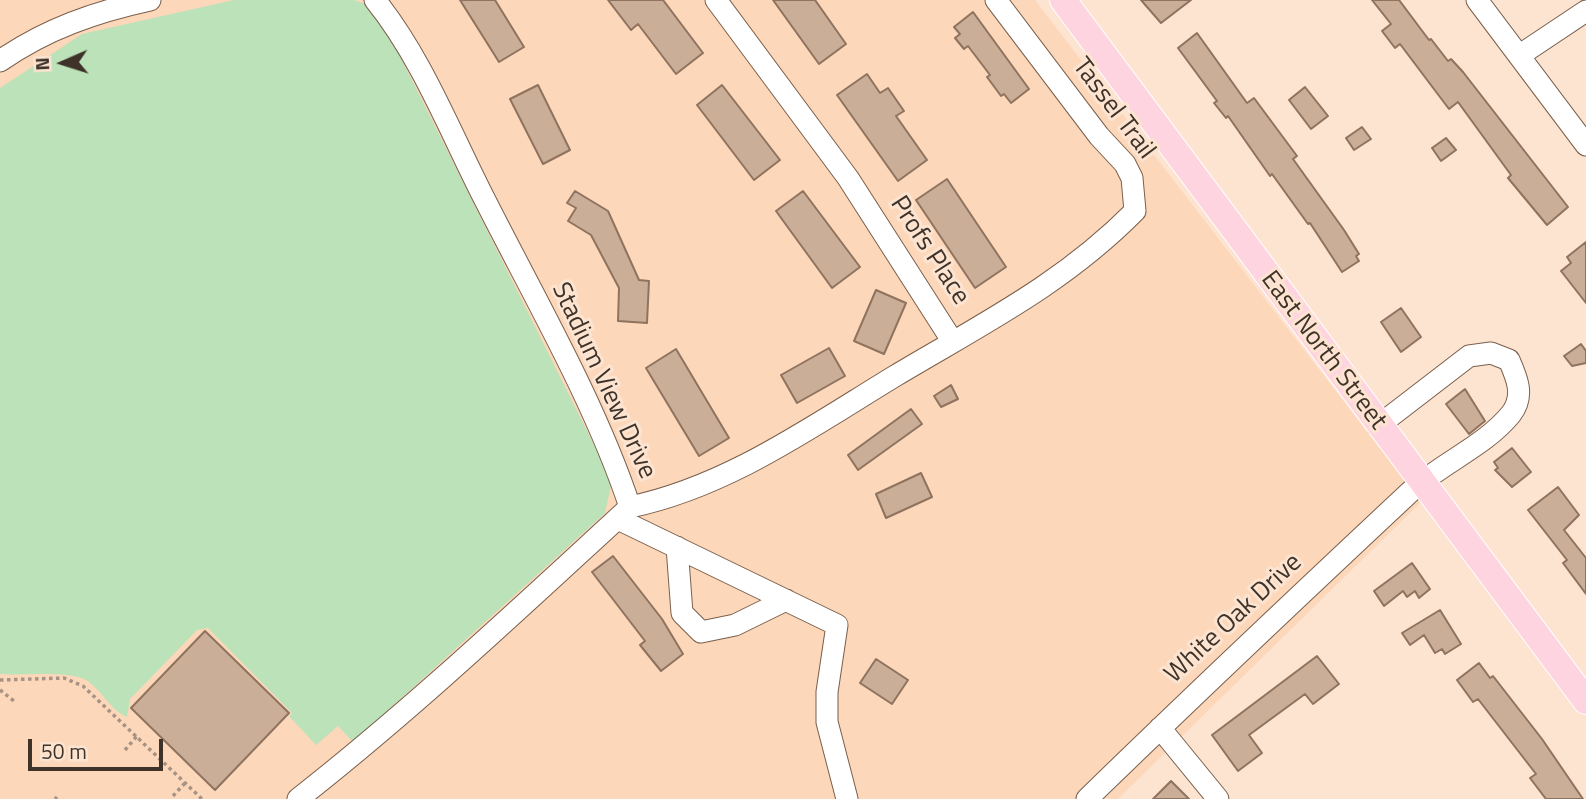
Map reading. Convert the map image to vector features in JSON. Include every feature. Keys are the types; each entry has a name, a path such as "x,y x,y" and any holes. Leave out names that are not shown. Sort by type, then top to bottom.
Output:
{"main road":[{"name":"East North Street","path":"1063,0 1378,426 1586,701"}],"street":[{"path":"0,61 71,22 100,11 150,0"},
{"name":"Stadium View Drive","path":"298,799 348,761 624,513 615,462 421,74 375,0"},
{"name":"Profs Place","path":"624,513 752,462 953,342 848,178 716,0"},
{"name":"Tassel Trail","path":"953,342 1024,302 1105,241 1135,211 1132,178 1125,163 1099,136 996,0"},
{"path":"1477,0 1586,145"},
{"path":"1520,55 1586,11"},
{"name":"White Oak Drive","path":"1087,799 1420,482 1482,439 1512,413 1520,396 1509,360 1491,353 1469,356 1378,426"},
{"path":"624,513 677,547 837,625 827,692 827,722 847,799"},
{"path":"677,547 681,613 701,632 735,625 786,600"},
{"path":"1160,728 1218,799"}],"path":[{"path":"0,680 64,678 83,686 202,799"},
{"path":"0,690 14,701"},
{"path":"125,750 137,736"},
{"path":"173,796 186,783"}],"shaded area":[{"path":"0,0 1035,0 1421,502 1118,799 0,799"}],"green space":[{"path":"234,0 354,0 376,8 612,481 605,513 353,742 338,726 316,745 289,716 292,713 208,628 197,630 130,699 127,717 116,710 91,684 78,677 57,674 0,674 0,88 82,34"}],"building":[{"path":"460,0 495,0 524,47 499,62"},
{"path":"608,0 663,0 703,53 676,74 638,24 631,30"},
{"path":"773,0 815,0 846,44 819,64"},
{"path":"1141,0 1191,0 1161,23"},
{"path":"1372,0 1399,0 1429,40 1431,39 1448,61 1451,59 1463,72 1568,207 1547,225 1508,178 1511,175 1458,102 1449,109 1400,44 1395,48 1382,31 1391,24"},
{"path":"973,12 1029,89 1011,103 1004,94 1001,96 987,77 990,75 968,46 964,49 955,38 960,34 954,27"},
{"path":"1197,33 1247,103 1254,98 1297,156 1293,159 1344,230 1359,254 1356,256 1359,261 1342,272 1310,223 1308,224 1272,174 1270,176 1228,116 1226,118 1214,103 1217,101 1178,48"},
{"path":"867,74 880,93 888,88 904,111 896,116 927,160 898,181 837,95"},
{"path":"538,85 570,150 543,164 510,99"},
{"path":"722,85 780,160 754,180 697,105"},
{"path":"1305,87 1328,116 1311,129 1289,100"},
{"path":"1362,127 1371,139 1354,150 1346,138"},
{"path":"1446,138 1456,150 1441,161 1432,148"},
{"path":"947,179 1006,267 975,288 916,200"},
{"path":"575,191 608,211 639,280 649,281 647,323 618,321 619,288 591,235 568,221 576,208 567,203"},
{"path":"803,191 860,267 832,288 776,211"},
{"path":"1586,242 1586,303 1561,271 1571,263 1567,257"},
{"path":"876,290 906,303 884,354 854,341"},
{"path":"1401,308 1421,337 1401,352 1381,322"},
{"path":"1581,344 1586,351 1586,363 1572,366 1564,356"},
{"path":"829,348 845,376 797,403 781,375"},
{"path":"676,349 729,438 699,456 646,368"},
{"path":"951,385 958,399 941,407 934,396"},
{"path":"1465,389 1485,421 1469,434 1446,404"},
{"path":"911,409 922,424 858,470 848,455"},
{"path":"1512,448 1531,472 1512,487 1495,470 1498,468 1494,462"},
{"path":"921,473 932,497 886,518 876,494"},
{"path":"1558,487 1579,515 1564,530 1586,558 1586,594 1563,563 1567,560 1528,510"},
{"path":"613,556 662,619 683,654 661,671 640,645 645,641 592,572"},
{"path":"1412,563 1430,589 1419,598 1415,591 1407,597 1403,591 1384,606 1374,591"},
{"path":"1440,610 1461,644 1445,654 1442,649 1435,653 1424,635 1410,645 1402,633"},
{"path":"205,631 289,713 215,790 131,708"},
{"path":"1317,656 1339,684 1313,704 1305,694 1249,735 1262,753 1238,771 1212,735"},
{"path":"876,659 908,680 892,704 860,683"},
{"path":"1479,663 1490,678 1493,676 1542,739 1583,799 1546,799 1530,778 1536,774 1478,699 1473,702 1457,680"},
{"path":"1171,781 1189,799 1153,799"}]}
